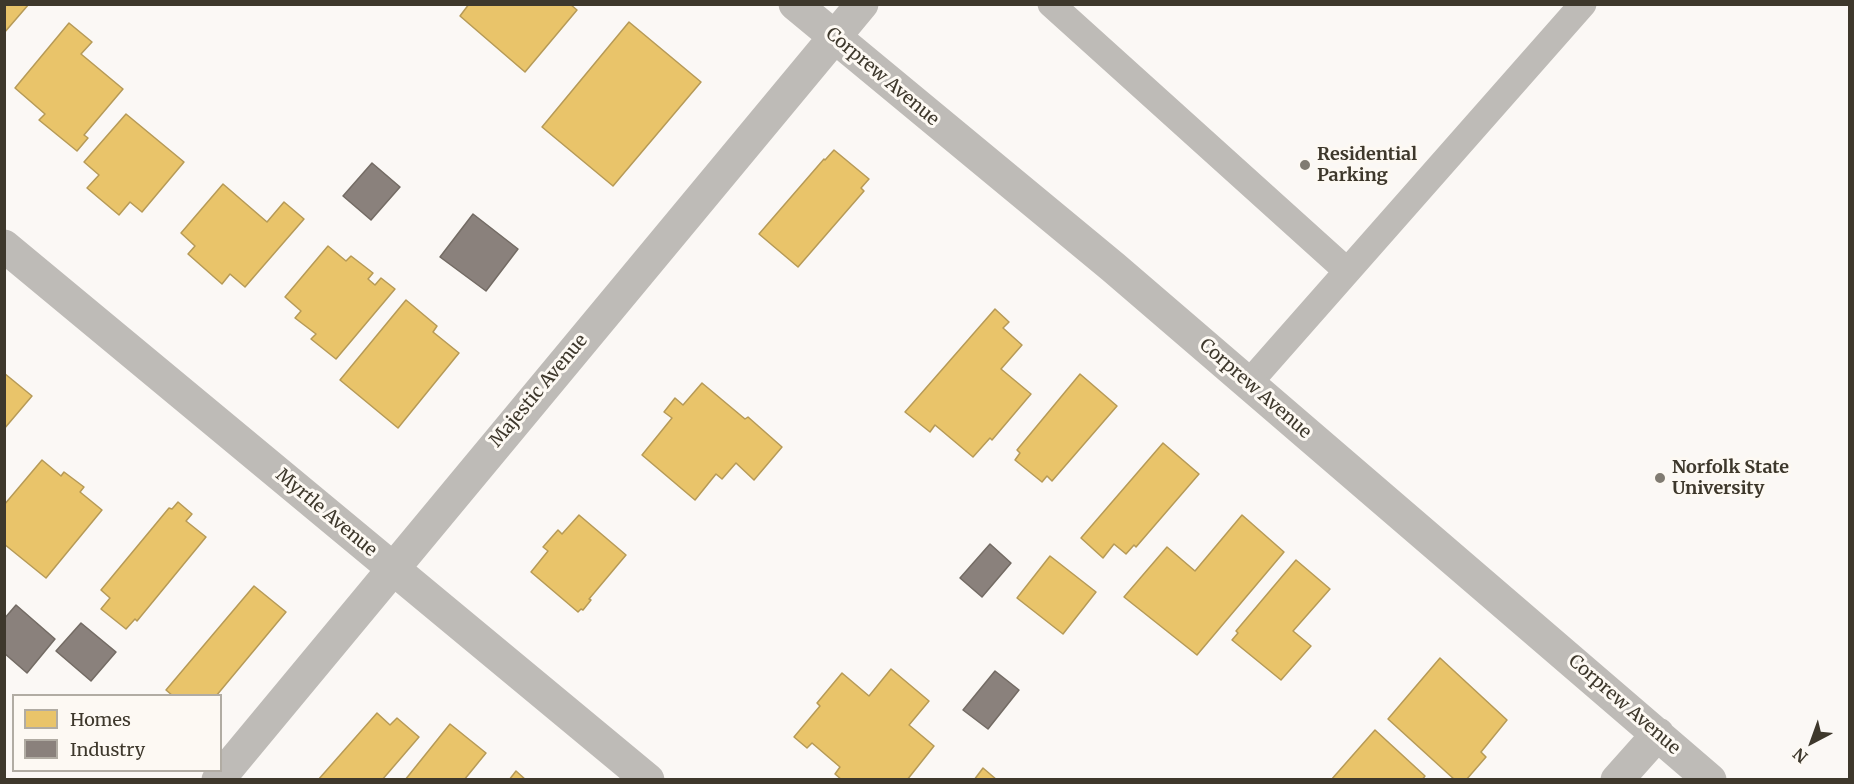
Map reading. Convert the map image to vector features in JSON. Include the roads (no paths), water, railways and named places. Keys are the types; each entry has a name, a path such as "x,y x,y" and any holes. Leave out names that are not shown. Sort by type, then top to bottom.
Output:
{"street":[{"name":"Corprew Avenue","path":"795,4 1113,267 1710,780"},
{"name":"Majestic Avenue","path":"218,780 862,4"},
{"name":"Myrtle Avenue","path":"4,246 648,780"},
{"path":"1617,780 1658,734"}],"lane":[{"path":"1051,4 1347,272"},
{"path":"1248,384 1582,4"}],"place":[{"name":"Residential Parking","path":"1305,165"},
{"name":"Norfolk State University","path":"1660,478"}]}
